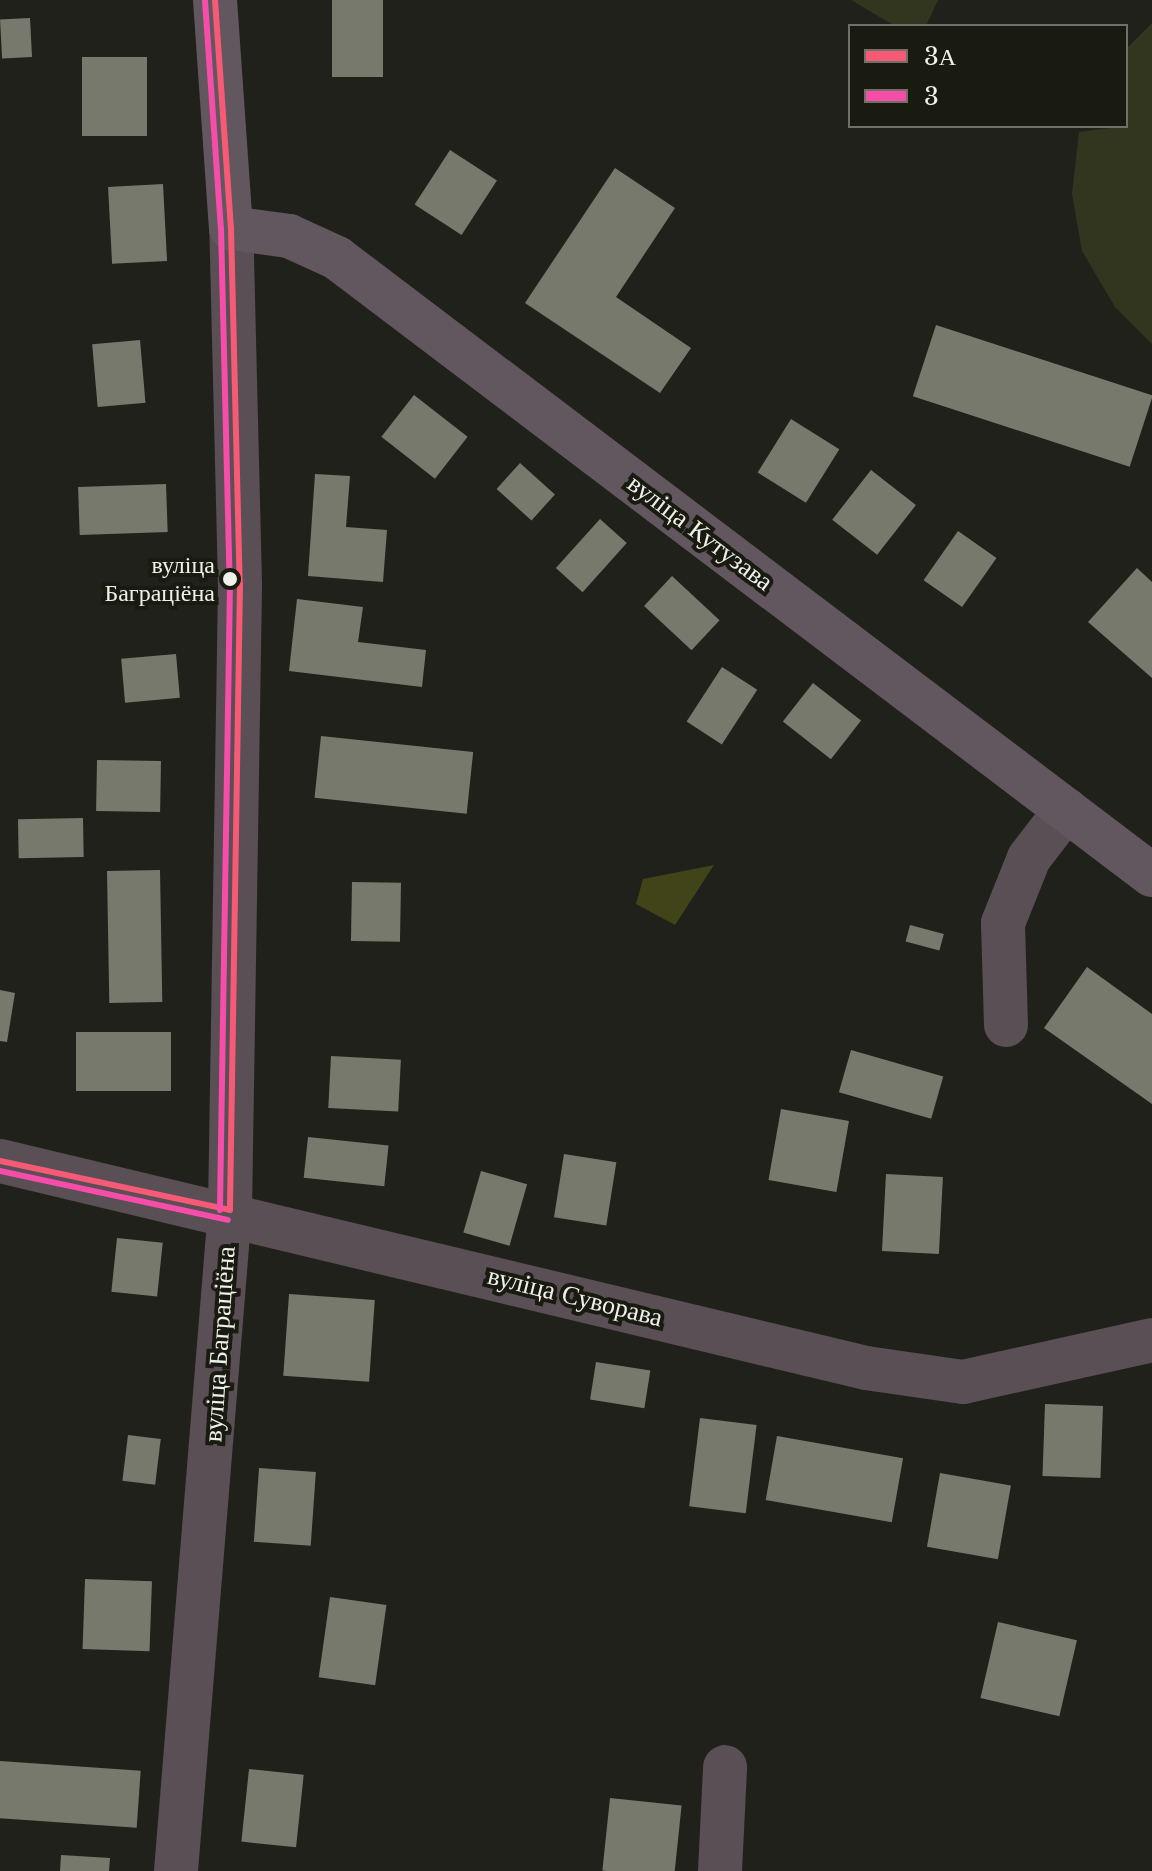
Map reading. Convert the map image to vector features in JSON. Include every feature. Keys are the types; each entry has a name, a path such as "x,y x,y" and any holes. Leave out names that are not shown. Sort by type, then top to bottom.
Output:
{"main road":[{"name":"вуліца Баграціёна","path":"215,0 231,228"},
{"name":"вуліца Кутузава","path":"231,228 289,236 337,258 1152,875"}],"street":[{"name":"вуліца Баграціёна","path":"176,1871 230,1210 240,584 231,228"},
{"path":"1006,1025 1003,923 1029,858 1066,810"},
{"name":"вуліца Суворава","path":"0,1161 230,1210 880,1370 963,1382 1152,1340"},
{"path":"720,1871 725,1767"}],"shaded area":[{"path":"851,0 938,0 927,24 892,24"},
{"path":"1152,23 1152,344 1115,307 1082,251 1072,194 1079,132 1128,128 1128,47"},
{"path":"714,865 675,925 636,904 643,879"}],"building":[{"path":"332,0 383,0 383,77 332,77"},
{"path":"30,18 32,57 2,59 0,20"},
{"path":"82,57 147,57 147,136 82,136"},
{"path":"450,150 497,180 462,235 415,205"},
{"path":"615,168 675,208 616,297 691,348 660,393 525,303"},
{"path":"163,184 167,261 112,264 108,187"},
{"path":"936,325 1152,395 1130,467 913,396"},
{"path":"140,340 145,403 98,407 92,344"},
{"path":"414,395 468,437 435,479 381,437"},
{"path":"791,419 839,449 806,503 758,472"},
{"path":"520,463 555,494 532,520 497,489"},
{"path":"871,470 916,505 877,555 832,520"},
{"path":"315,474 350,476 346,527 387,530 383,582 308,576"},
{"path":"166,484 168,532 80,535 78,487"},
{"path":"600,519 627,543 583,592 556,568"},
{"path":"958,531 997,558 962,607 924,580"},
{"path":"1137,568 1152,582 1152,678 1088,622"},
{"path":"672,576 720,620 692,650 644,606"},
{"path":"297,599 363,607 358,642 426,650 422,687 289,671"},
{"path":"176,654 180,698 125,703 121,659"},
{"path":"722,667 757,690 722,744 687,722"},
{"path":"813,683 861,721 831,759 783,722"},
{"path":"321,736 473,752 467,814 315,798"},
{"path":"97,760 161,761 160,812 96,811"},
{"path":"83,818 84,857 19,858 18,819"},
{"path":"160,870 162,1002 109,1003 107,871"},
{"path":"352,882 401,883 400,942 351,941"},
{"path":"910,925 944,934 939,950 906,941"},
{"path":"1087,967 1152,1014 1152,1104 1044,1028"},
{"path":"0,990 15,993 7,1042 0,1041"},
{"path":"76,1032 171,1032 171,1091 76,1091"},
{"path":"851,1050 943,1076 931,1119 839,1092"},
{"path":"331,1056 401,1060 398,1112 328,1108"},
{"path":"781,1109 849,1121 836,1192 768,1180"},
{"path":"308,1137 389,1145 384,1186 304,1178"},
{"path":"564,1154 616,1162 606,1226 554,1217"},
{"path":"481,1171 527,1184 509,1246 463,1233"},
{"path":"886,1174 943,1177 939,1254 882,1251"},
{"path":"117,1238 163,1243 157,1297 111,1292"},
{"path":"289,1294 375,1300 369,1382 283,1376"},
{"path":"596,1362 650,1371 644,1408 590,1400"},
{"path":"1045,1404 1103,1406 1100,1478 1042,1476"},
{"path":"700,1418 757,1425 746,1513 689,1506"},
{"path":"128,1435 161,1439 155,1485 122,1481"},
{"path":"777,1436 903,1458 892,1522 766,1500"},
{"path":"259,1468 316,1472 311,1546 254,1542"},
{"path":"940,1473 1011,1486 998,1559 927,1547"},
{"path":"85,1579 152,1581 150,1651 83,1649"},
{"path":"330,1597 386,1605 375,1685 319,1677"},
{"path":"998,1622 1077,1640 1059,1716 980,1698"},
{"path":"0,1761 141,1771 137,1828 0,1818"},
{"path":"249,1769 304,1775 296,1847 241,1842"},
{"path":"610,1798 682,1806 675,1871 602,1871"},
{"path":"61,1855 110,1858 109,1871 60,1871"}],"transit line":[{"name":"3А","path":"215,0 231,228 240,584 230,1210"},
{"name":"3","path":"205,1 221,228 230,584 220,1210"},
{"name":"3А","path":"0,1161 230,1210"},
{"name":"3","path":"0,1171 228,1220"}],"place":[{"name":"вуліца Баграціёна","path":"230,579"}]}
